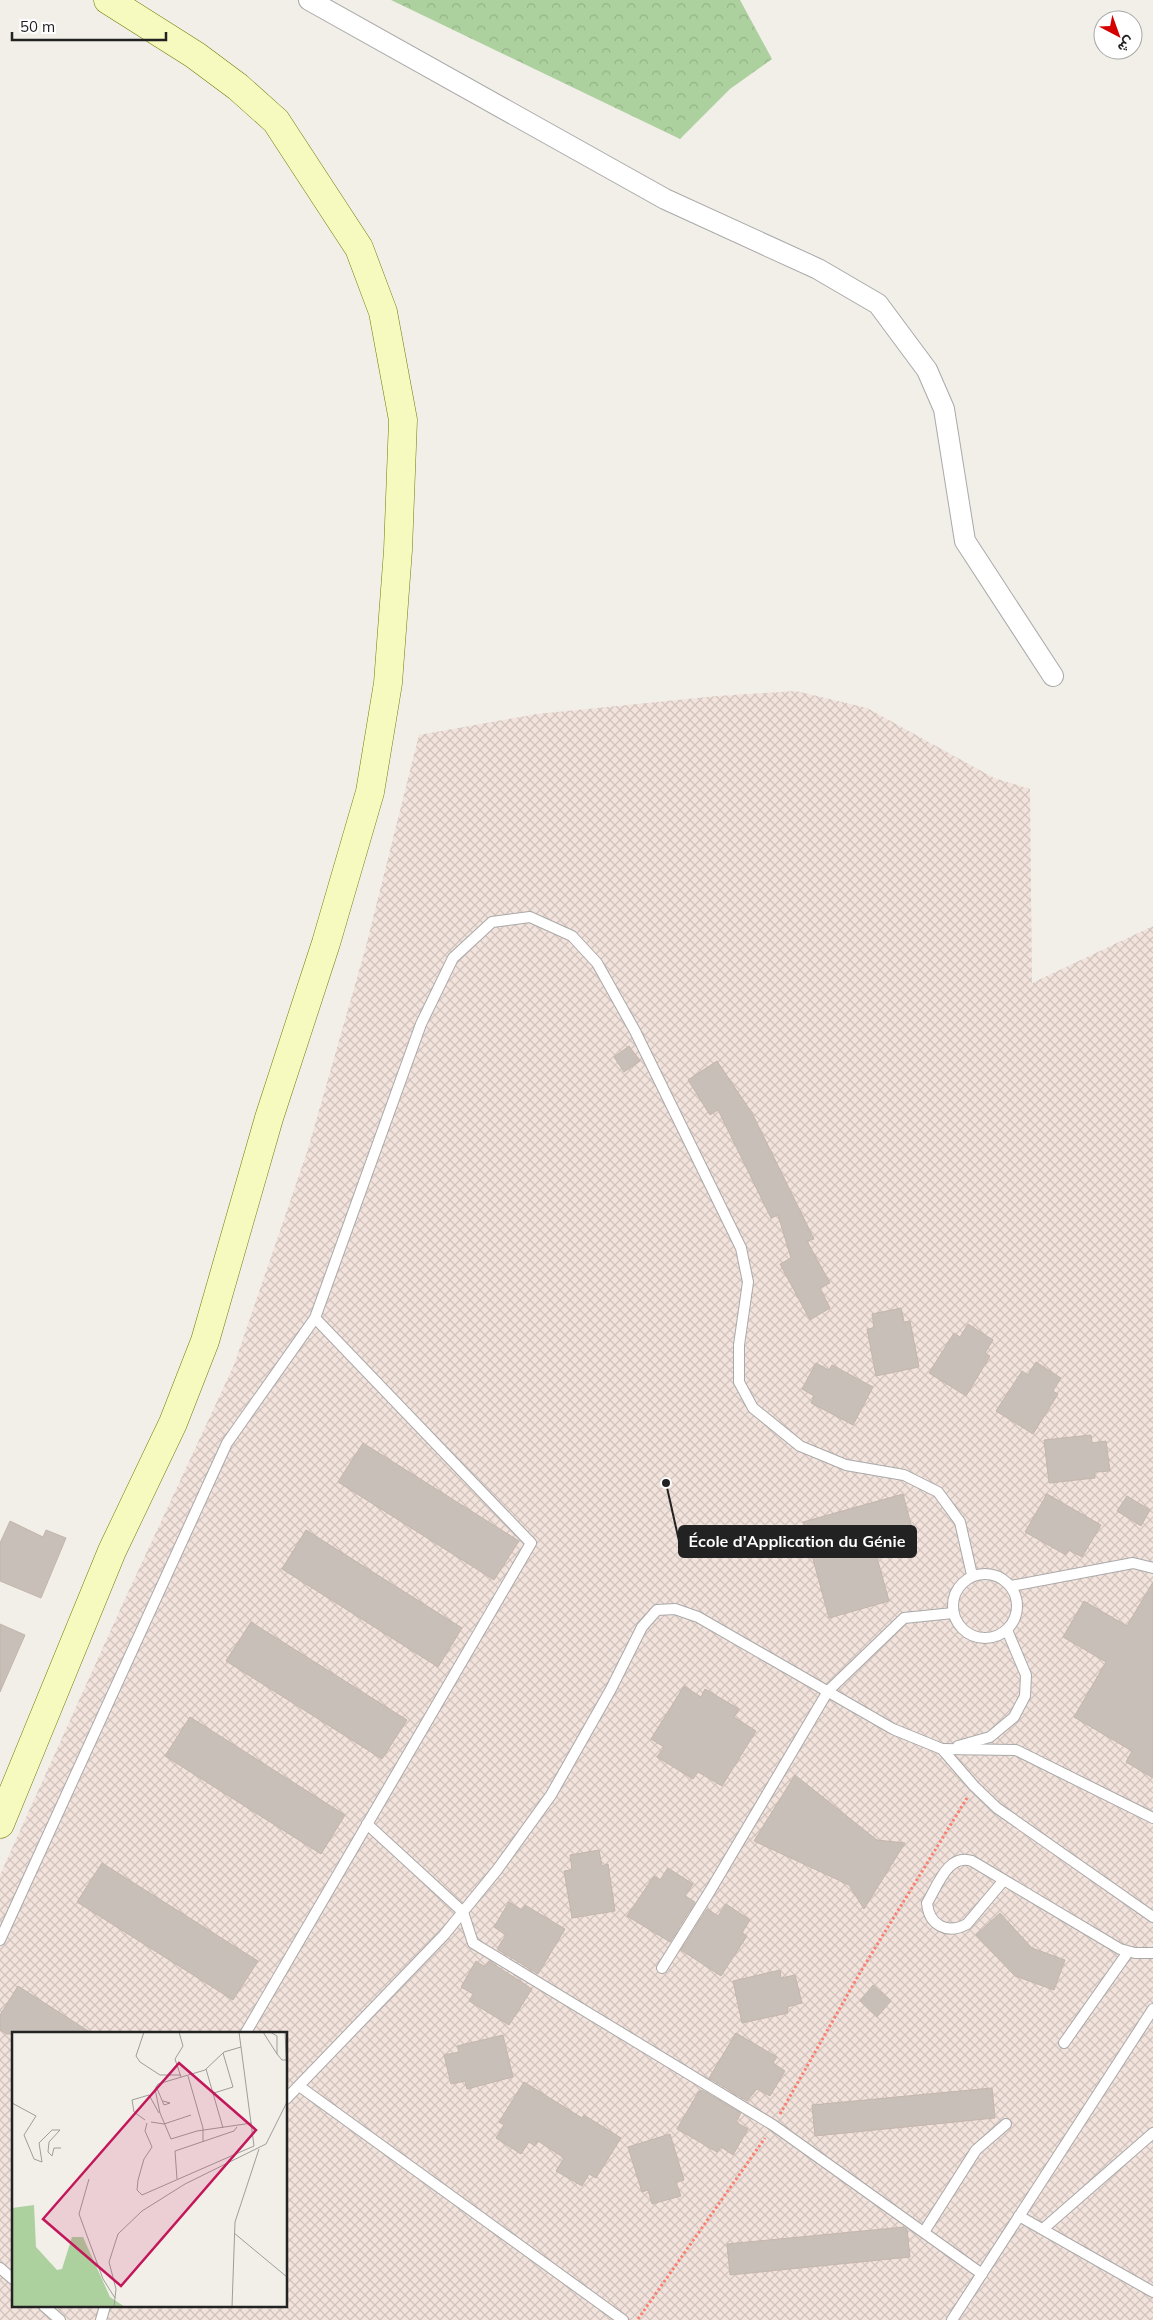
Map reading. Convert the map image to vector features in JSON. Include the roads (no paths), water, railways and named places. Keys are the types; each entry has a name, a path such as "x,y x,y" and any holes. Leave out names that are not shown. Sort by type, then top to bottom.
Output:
{"main road":[{"path":"0,1824 112,1551 173,1423 205,1341 269,1118 326,943 370,792 388,683 398,550 403,420 383,312 359,248 276,121 238,87 195,55 108,0"}],"street":[{"path":"309,0 665,199 818,269 878,304 927,370 944,410 965,542 1053,676"}],"lane":[{"path":"0,1940 227,1443 315,1318 422,1024 452,958 492,922 530,916 572,936 598,963 635,1031 741,1248 748,1282 740,1345 739,1382 754,1408 800,1446 846,1465 904,1475 938,1492 960,1522 972,1576"},
{"path":"246,2032 531,1543 315,1318"},
{"path":"1011,1586 1133,1563 1153,1568"},
{"path":"983,1573 994,1574 1003,1578 1011,1586 1016,1596 1017,1608 1014,1619 1006,1630 991,1637 975,1637 964,1631 958,1624 953,1613 952,1602 962,1582 972,1576 983,1573"},
{"path":"288,2097 444,1935 463,1912 551,1795 611,1689 642,1627 657,1610 675,1609 698,1617 893,1729 942,1750 1016,1750 1153,1818"},
{"path":"662,1968 710,1891 828,1691 904,1618 953,1613"},
{"path":"942,1750 990,1738 1014,1717 1025,1696 1026,1675 1006,1630"},
{"path":"942,1750 974,1786 997,1808 1153,1917"},
{"path":"367,1824 463,1912 473,1943 773,2125 982,2274"},
{"path":"1004,1880 967,1924 960,1928 944,1928 932,1918 928,1902 949,1866 953,1862 966,1859 972,1861 1004,1880 1120,1949 1128,1952 1153,1954"},
{"path":"1064,2043 1128,1952"},
{"path":"952,2320 1153,2009"},
{"path":"299,2086 623,2320"},
{"path":"924,2232 976,2150 1006,2124"},
{"path":"1043,2229 1153,2133"},
{"path":"1019,2216 1153,2292"},
{"path":"0,2268 12,2278"},
{"path":"46,2308 60,2320"}],"place":[{"name":"École d'Application du Génie","path":"666,1483"}]}
